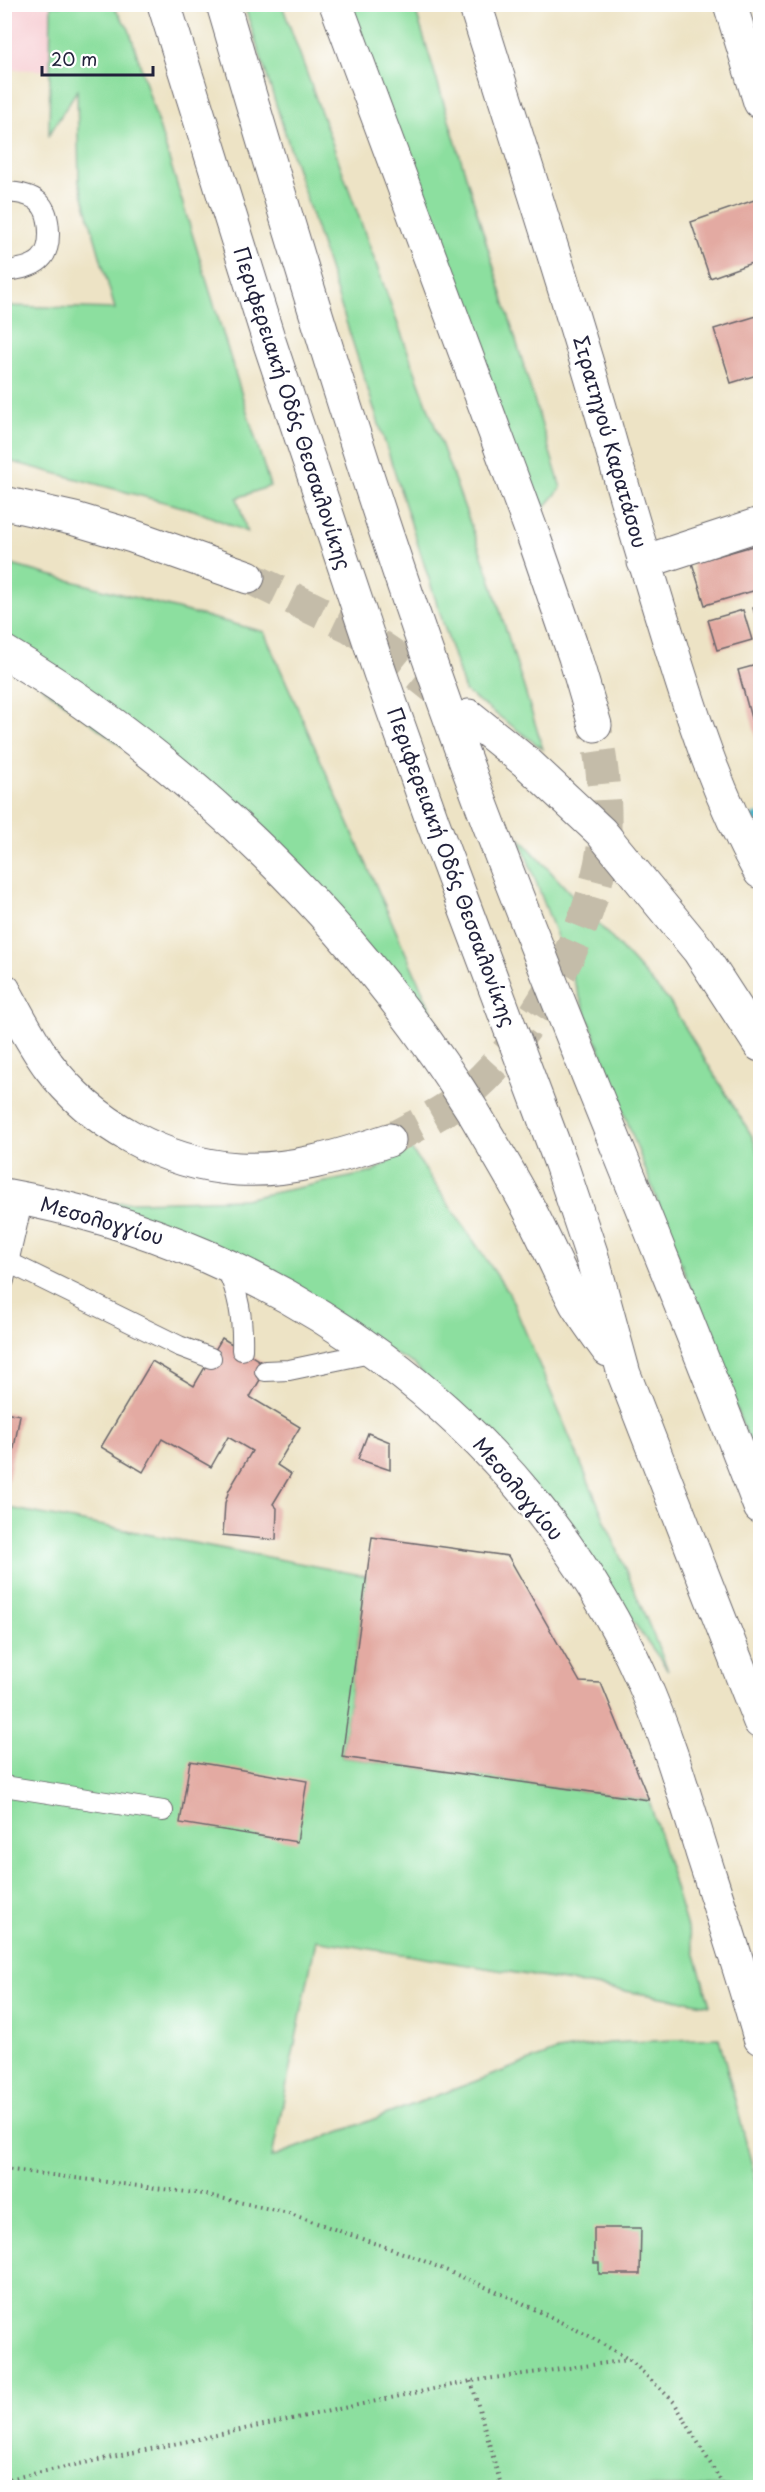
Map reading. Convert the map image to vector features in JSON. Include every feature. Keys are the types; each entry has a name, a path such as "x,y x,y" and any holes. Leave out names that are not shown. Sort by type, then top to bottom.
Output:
{"main road":[{"name":"Περιφερειακή Οδός Θεσσαλονίκης","path":"164,4 315,481 433,823 560,1161 591,1253 624,1374 689,1535 760,1722"},
{"path":"223,4 336,376 412,611 481,802 579,1057 760,1507"},
{"path":"336,4 532,535 575,657 595,725"},
{"name":"Στρατηγού Καρατάσου","path":"475,4 579,333 644,562 705,752 740,835 760,872"},
{"path":"730,4 760,102"},
{"path":"4,503 75,519 132,536 248,577"},
{"path":"644,562 760,524"},
{"path":"4,652 95,709 189,785 246,836 288,878 365,963 403,1010 473,1112 528,1207 577,1304 624,1374"},
{"path":"469,716 526,762 601,832 699,951 760,1046"},
{"path":"4,990 26,1032 49,1066 71,1091 100,1118 166,1154 238,1169 264,1168 323,1160 389,1140"},
{"name":"Μεσολογγίου","path":"14,1197 72,1208 126,1224 224,1263 270,1286 375,1352 424,1390 493,1455 563,1542 612,1621 641,1677 661,1724 760,2037"}],"lane":[{"path":"4,192 26,195 40,203 49,220 49,242 44,256 39,261 27,267 4,271"},
{"path":"14,1197 6,1271 210,1358"},
{"path":"224,1263 235,1284 242,1311 242,1350"},
{"path":"265,1371 289,1370 375,1352"},
{"path":"4,1786 163,1811"}],"path":[{"path":"4,2169 203,2194 288,2213 417,2258 516,2300 589,2336 630,2360 674,2402 725,2487"},
{"path":"4,2480 471,2381 630,2360"},
{"path":"471,2381 502,2487"}],"shaded area":[{"path":"5,5 102,5 88,72 5,69"}],"green space":[{"path":"51,5 112,5 129,29 270,486 237,498 247,532 194,510 5,460 5,306 115,309 79,182 77,90 49,135"},
{"path":"244,5 282,5 489,575 543,749 465,691"},
{"path":"346,5 414,5 561,488 534,520"},
{"path":"4,563 264,632 468,1094 275,860 5,659"},
{"path":"519,837 669,1001 752,1136 760,1157 760,1471"},
{"path":"409,1146 509,1293 668,1670 554,1512 414,1364 105,1203 244,1199 374,1172"},
{"path":"4,1507 367,1576 342,1757 649,1800 710,2005 316,1940 272,2157 557,2051 609,2043 719,2038 760,2196 760,2487 5,2487"}],"building":[{"path":"760,198 760,260 710,278 691,222"},
{"path":"760,315 760,374 731,383 714,329"},
{"path":"760,544 760,589 705,605 692,563"},
{"path":"760,606 760,631 753,608"},
{"path":"743,610 752,640 717,650 708,620"},
{"path":"760,664 760,743 758,744 738,670"},
{"path":"222,1338 268,1366 250,1397 300,1427 277,1465 291,1474 273,1504 277,1508 276,1540 223,1535 225,1503 229,1490 252,1451 228,1437 211,1467 162,1439 143,1472 101,1447 152,1361 194,1386"},
{"path":"5,1412 20,1415 6,1492 5,1492"},
{"path":"368,1433 390,1442 390,1470 358,1459"},
{"path":"372,1537 508,1556 580,1682 601,1683 649,1800 342,1757"},
{"path":"190,1761 307,1781 297,1842 180,1823"},
{"path":"594,2228 641,2228 640,2274 599,2274 599,2263 594,2263"}],"waterway":[{"path":"756,818 760,819"}],"tunnel":[{"path":"248,577 351,627 397,658 452,702"},
{"path":"389,1140 452,1105 487,1075 536,1013 558,977 590,902 600,864 605,829 605,803 595,725"}]}
